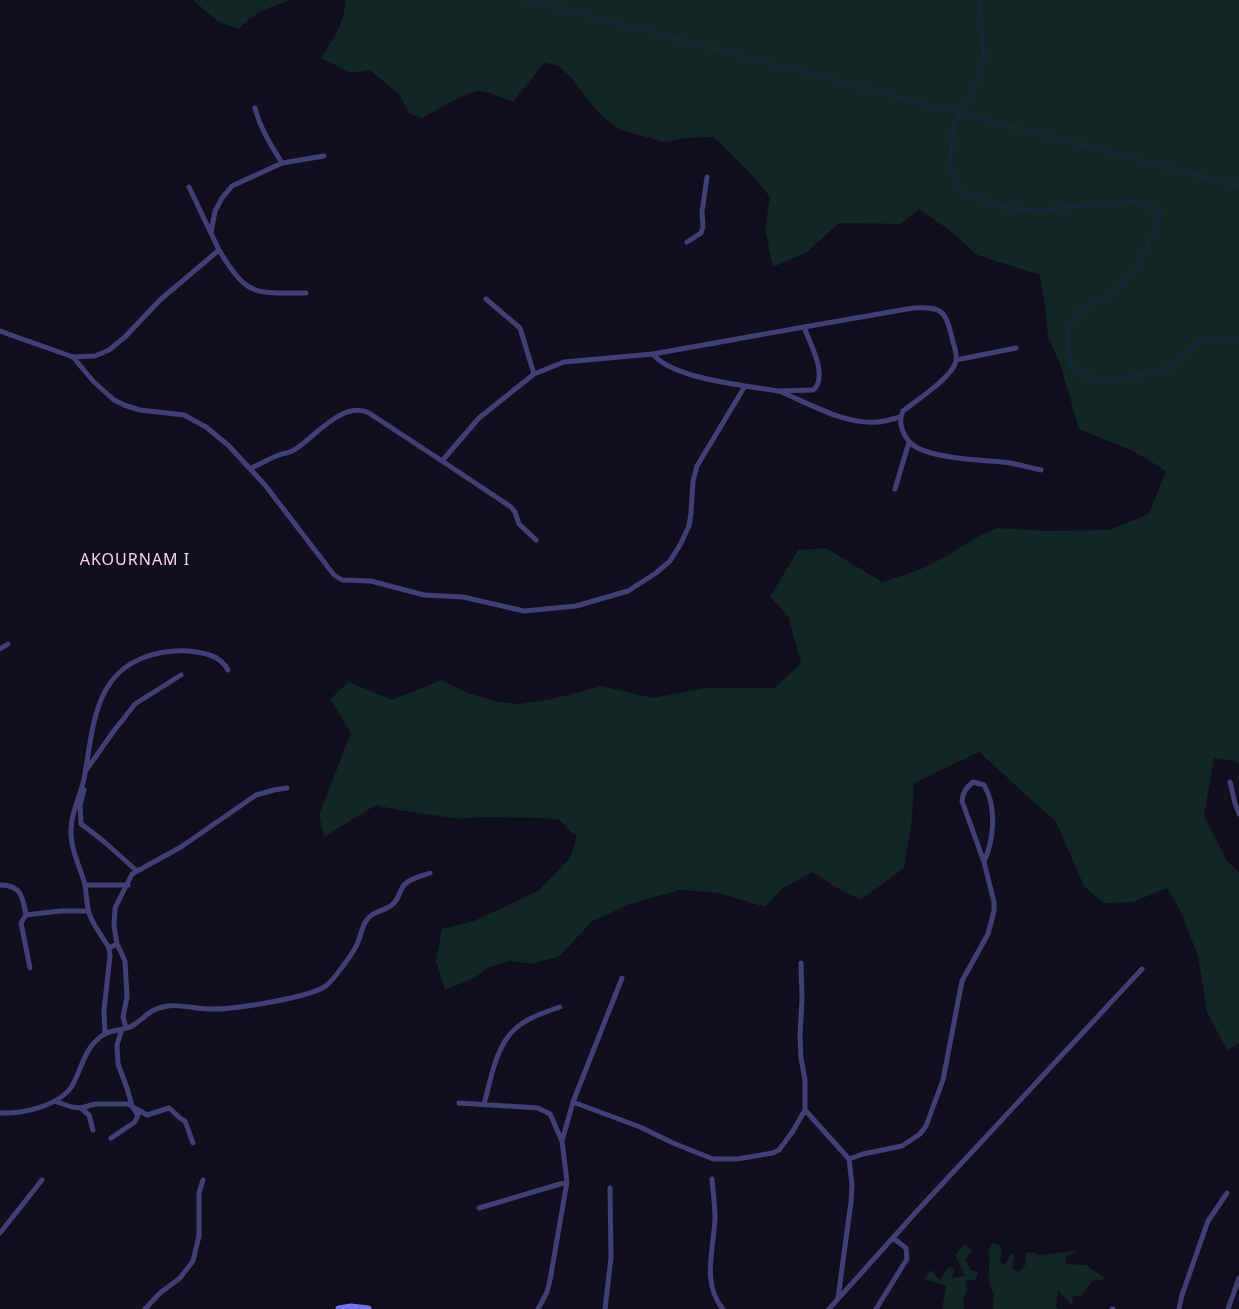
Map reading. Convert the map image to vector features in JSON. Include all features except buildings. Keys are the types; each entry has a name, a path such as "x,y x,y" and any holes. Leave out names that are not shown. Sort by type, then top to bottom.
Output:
{"street":[{"path":"255,108 258,120 267,139 282,163"},
{"path":"212,233 215,211 222,198 232,186 282,163 324,156"},
{"path":"687,242 701,233 707,177"},
{"path":"189,187 219,250 243,284 265,292 306,293"},
{"path":"0,331 73,357 95,356 109,350 125,337 160,300 219,250"},
{"path":"486,299 520,328 534,374"},
{"path":"442,461 479,418 534,374 564,362 653,354 913,308 930,307 938,310 948,320 956,360 951,370 903,411 900,417 900,425 909,442 923,450 954,457 1013,464 1040,470"},
{"path":"653,354 665,364 695,376 778,391 813,390 819,384 819,368 804,328"},
{"path":"956,360 1016,348"},
{"path":"73,357 93,381 114,400 124,406 140,410 171,412 184,415 206,427 228,445 252,468 334,575 342,580 383,583 397,589 424,595 472,599 524,611 576,606 628,591 656,573 670,561 689,526 692,513 693,481 697,466 745,386"},
{"path":"778,391 821,410 858,421 876,422 900,417"},
{"path":"252,468 280,454 293,451 342,414 352,409 362,409 511,507 519,524 536,540"},
{"path":"895,488 909,442"},
{"path":"0,649 8,644"},
{"path":"81,824 80,805 95,717 100,700 116,675 129,664 152,654 176,650 203,652 218,658 225,664 228,670"},
{"path":"85,771 135,704 181,676"},
{"path":"84,779 71,824 72,844 85,886 88,911 109,948 110,956 104,1010 105,1033"},
{"path":"849,1160 863,1154 902,1146 920,1134 926,1126 943,1080 962,981 988,934 994,911 994,902 984,862 962,801 963,794 973,782 984,785 990,798 992,838 984,862"},
{"path":"1230,782 1239,814"},
{"path":"111,1138 135,1122 138,1115 132,1106 118,1064 117,1046 124,1028 123,1017 127,997 125,961 117,944 114,926 115,908 122,891 128,885 129,877 136,871 158,861 181,847 256,795 287,788"},
{"path":"71,824 81,824 101,839 136,871"},
{"path":"0,1113 27,1112 54,1101 71,1087 92,1043 105,1033 134,1024 154,1009 177,1005 192,1008 221,1009 301,996 319,989 331,980 357,945 366,921 374,912 391,906 396,902 402,887 407,881 430,873"},
{"path":"0,885 10,885 18,890 23,898 26,915 21,923 30,968"},
{"path":"85,886 128,885"},
{"path":"26,915 60,911 88,911"},
{"path":"109,948 117,944"},
{"path":"574,1102 640,1127 713,1159 736,1159 779,1150 805,1110 805,1080 800,1037 801,963"},
{"path":"829,1309 1142,969"},
{"path":"562,1141 574,1102 622,978"},
{"path":"484,1104 500,1050 505,1041 515,1029 535,1016 560,1006"},
{"path":"54,1101 81,1108 122,1103 132,1106 147,1115 169,1108 174,1111 177,1117 185,1121 194,1143"},
{"path":"458,1103 538,1108 550,1114 562,1141 567,1182 550,1280 547,1292 538,1309"},
{"path":"81,1108 89,1115 93,1130"},
{"path":"805,1110 849,1160 852,1178 851,1202 838,1298"},
{"path":"712,1179 715,1218 710,1273 711,1287 723,1309"},
{"path":"0,1233 42,1180"},
{"path":"147,1309 160,1293 180,1278 193,1261 199,1236 199,1193 203,1180"},
{"path":"479,1208 567,1182"},
{"path":"605,1309 610,1257 610,1188"},
{"path":"1180,1309 1182,1295 1208,1221 1227,1192"},
{"path":"876,1309 907,1259 906,1248 893,1238"},
{"path":"1228,1309 1239,1278"},
{"path":"338,1309 351,1306 368,1309"}],"green space":[{"path":"193,0 292,0 263,11 250,18 238,29 217,21"},
{"path":"346,0 1239,0 1239,764 1235,761 1214,758 1204,816 1227,861 1239,872 1239,1043 1227,1050 1207,1012 1198,956 1181,912 1167,888 1133,902 1103,903 1084,886 1056,822 979,752 914,783 912,819 904,868 861,900 837,888 813,872 783,888 765,907 719,893 680,890 630,904 591,922 560,956 532,964 510,961 489,967 474,978 445,990 436,961 442,929 474,921 538,891 570,858 577,835 571,832 560,820 480,817 460,819 376,805 324,837 319,815 351,733 330,699 349,682 392,700 441,680 468,693 494,701 519,704 552,699 602,686 652,698 705,688 775,688 801,663 788,616 770,597 798,550 826,548 882,582 919,570 996,528 1047,531 1109,530 1149,514 1166,471 1133,451 1079,429 1060,364 1048,337 1040,275 977,255 948,229 919,209 901,224 839,223 807,252 773,267 765,229 770,197 753,176 714,137 687,138 664,142 621,130 604,118 573,79 557,65 544,63 513,102 479,91 459,98 423,118 409,114 400,95 370,70 351,73 321,58 340,24"},
{"path":"993,1243 1000,1246 1002,1253 1000,1262 1005,1265 1011,1254 1014,1255 1012,1268 1019,1272 1026,1264 1026,1253 1032,1252 1041,1255 1080,1250 1066,1257 1066,1264 1086,1265 1106,1279 1092,1281 1082,1296 1073,1296 1072,1305 1058,1290 1056,1306 1058,1309 993,1309 994,1293 989,1284 988,1251"},
{"path":"964,1244 973,1250 965,1260 972,1271 978,1271 976,1280 965,1281 967,1287 963,1301 964,1309 942,1309 946,1286 924,1279 930,1270 940,1280 948,1268 952,1267 954,1271 952,1278 965,1276 955,1255"}],"waterway":[{"path":"528,0 1239,186"},
{"path":"980,0 984,62 969,102 953,124 950,167 962,191 1000,207 1041,210 1136,201 1161,212 1140,263 1120,287 1075,315 1067,330 1070,366 1099,382 1164,371 1202,339 1239,338"}],"district":[{"name":"AKOURNAM I","path":"135,559"}]}
